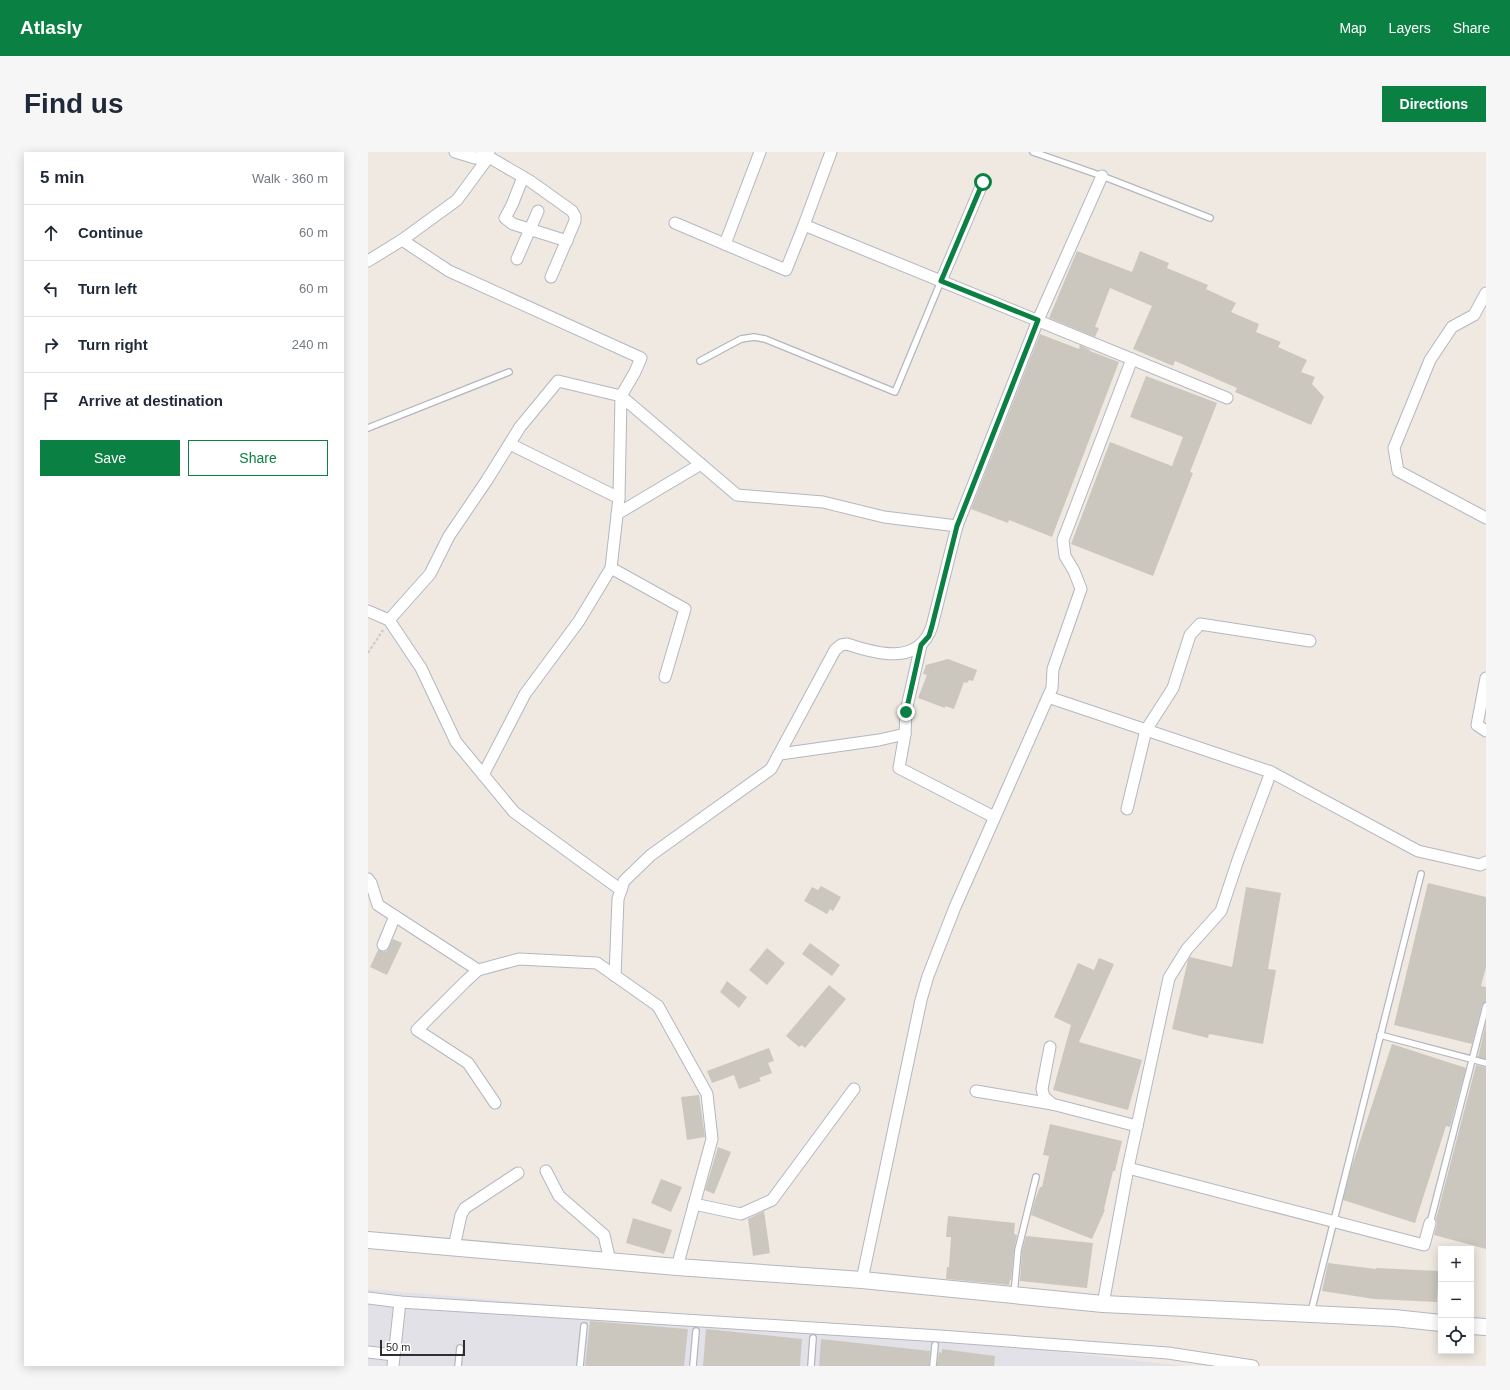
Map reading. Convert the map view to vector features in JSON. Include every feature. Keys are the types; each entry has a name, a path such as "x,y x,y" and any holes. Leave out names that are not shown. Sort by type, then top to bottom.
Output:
{"street":[{"path":"455,152 475,158 488,154"},
{"path":"725,244 760,152"},
{"path":"675,223 786,270 831,152"},
{"path":"488,154 572,211 575,216 575,221 551,277"},
{"path":"368,261 402,240 457,200 485,162 488,154"},
{"path":"615,976 618,899 624,881 651,855 771,769 836,650 841,645 847,644 888,654 905,653 921,645 929,636 957,526 1038,320 1102,176"},
{"path":"523,177 505,218 513,224 566,241"},
{"path":"941,281 983,182"},
{"path":"518,259 538,211"},
{"path":"804,224 1227,398"},
{"path":"402,240 449,271 641,358 635,372 621,396 619,498 610,568 579,621 525,694 483,775"},
{"path":"1486,293 1474,315 1452,327 1430,360 1394,448 1398,471 1486,518"},
{"path":"862,1280 921,1000 928,976 955,907 1052,688 1053,669 1081,589 1074,571 1065,556 1063,540 1132,359"},
{"path":"389,620 430,574 449,536 487,480 520,427 558,380 621,396 737,494 823,502 884,517 957,526"},
{"path":"510,444 619,498"},
{"path":"617,514 701,464"},
{"path":"610,568 685,609 665,677"},
{"path":"368,611 389,620 421,668 456,742 514,812 621,890"},
{"path":"1127,809 1146,730 1173,688 1190,635 1200,624 1310,641"},
{"path":"921,645 906,712 905,734 899,768 994,817"},
{"path":"1486,678 1477,725 1486,732"},
{"path":"1048,697 1271,772 1418,851 1480,865 1486,862"},
{"path":"780,754 879,740 905,734"},
{"path":"1103,1304 1128,1168 1169,978 1187,949 1221,911 1271,772"},
{"path":"368,879 371,883 378,905 478,970"},
{"path":"383,945 395,916"},
{"path":"495,1103 468,1063 417,1030 478,970 520,959 597,963 658,1006 707,1094 712,1139 677,1267"},
{"path":"1050,1046 1042,1089 1044,1097 1052,1104"},
{"path":"694,1204 741,1214 772,1200 854,1089"},
{"path":"976,1092 1052,1104 1137,1126"},
{"path":"1128,1168 1424,1245 1430,1223"},
{"path":"546,1170 559,1196 604,1235 610,1261"},
{"path":"454,1247 461,1215 466,1208 518,1173"},
{"path":"368,1240 677,1267 862,1280 1103,1304 1394,1318 1438,1323"},
{"path":"368,1298 400,1302 979,1339 1168,1353 1253,1366"},
{"path":"368,1352 393,1360 400,1302"},
{"path":"1474,1326 1486,1327"}],"lane":[{"path":"1033,152 1102,176 1210,218"},
{"path":"700,361 741,339 754,337 774,343 895,392 941,281"},
{"path":"368,428 509,372"},
{"path":"1310,1314 1422,874"},
{"path":"1430,1223 1486,1006"},
{"path":"1380,1035 1486,1063"},
{"path":"1014,1295 1018,1250 1036,1177"},
{"path":"580,1366 584,1326"},
{"path":"692,1366 696,1331"},
{"path":"811,1366 814,1338"},
{"path":"933,1366 935,1345"},
{"path":"458,1366 460,1348"}],"path":[{"path":"368,653 389,620"}],"shaded area":[{"path":"368,1289 936,1338 1185,1366 368,1366"}],"building":[{"path":"1077,251 1132,272 1140,251 1169,263 1167,268 1208,285 1206,289 1236,303 1231,312 1259,324 1256,332 1281,342 1278,347 1307,360 1301,372 1315,377 1312,384 1324,397 1311,425 1235,392 1237,388 1175,361 1173,366 1133,349 1152,306 1110,288 1095,327 1099,328 1095,337 1049,318"},
{"path":"1040,334 1079,349 1080,345 1090,351 1119,362 1052,537 1009,520 1008,523 971,509"},
{"path":"1146,376 1217,403 1190,472 1193,473 1153,576 1071,544 1110,442 1172,466 1183,437 1130,417"},
{"path":"948,659 977,670 973,681 969,680 967,683 964,682 954,709 945,706 945,708 918,698 927,675 923,674 926,665"},
{"path":"1428,883 1486,897 1486,967 1481,986 1486,987 1486,1002 1482,1005 1472,1044 1394,1025"},
{"path":"821,886 841,897 833,911 830,909 827,914 804,901 812,887 818,890"},
{"path":"1246,887 1281,893 1268,969 1276,970 1263,1044 1209,1034 1208,1038 1172,1029 1188,960 1190,957 1232,967"},
{"path":"393,939 402,943 387,975 370,967 378,950 384,952 387,951"},
{"path":"810,943 840,965 832,976 802,954"},
{"path":"767,948 785,963 767,985 749,970"},
{"path":"1099,958 1114,964 1079,1042 1142,1060 1128,1110 1053,1090 1071,1025 1054,1017 1078,963 1094,970"},
{"path":"727,981 747,997 739,1008 720,992"},
{"path":"829,985 846,999 805,1048 802,1045 799,1047 786,1036"},
{"path":"1486,1023 1486,1059 1478,1057"},
{"path":"1392,1044 1466,1068 1450,1127 1446,1126 1415,1223 1343,1200 1351,1169"},
{"path":"769,1048 774,1061 768,1063 772,1073 759,1078 761,1081 739,1089 734,1075 712,1083 707,1071"},
{"path":"1476,1065 1486,1067 1486,1249 1434,1235 1437,1224 1436,1219"},
{"path":"699,1095 705,1137 687,1140 681,1097"},
{"path":"1050,1124 1122,1141 1115,1171 1113,1171 1105,1210 1092,1239 1031,1215 1040,1187 1042,1187 1049,1156 1043,1155"},
{"path":"718,1147 731,1152 714,1194 705,1190"},
{"path":"661,1179 682,1187 671,1212 651,1203"},
{"path":"764,1211 770,1253 753,1256 748,1219"},
{"path":"948,1216 1015,1223 1014,1234 1017,1235 1009,1285 946,1279 947,1267 949,1267 951,1237 946,1237"},
{"path":"633,1218 672,1230 664,1254 626,1243"},
{"path":"1026,1236 1093,1243 1087,1288 1020,1281 1022,1251"},
{"path":"1328,1263 1376,1269 1438,1271 1437,1302 1374,1299 1322,1291"},
{"path":"590,1321 688,1329 684,1366 585,1366"},
{"path":"706,1329 802,1339 800,1366 703,1366"},
{"path":"821,1339 930,1351 929,1366 819,1366"},
{"path":"942,1349 995,1356 994,1366 937,1366 939,1352 942,1353"}],"route":[{"path":"906,712 921,645 929,636 957,526 1038,320 941,281 983,182"}]}
